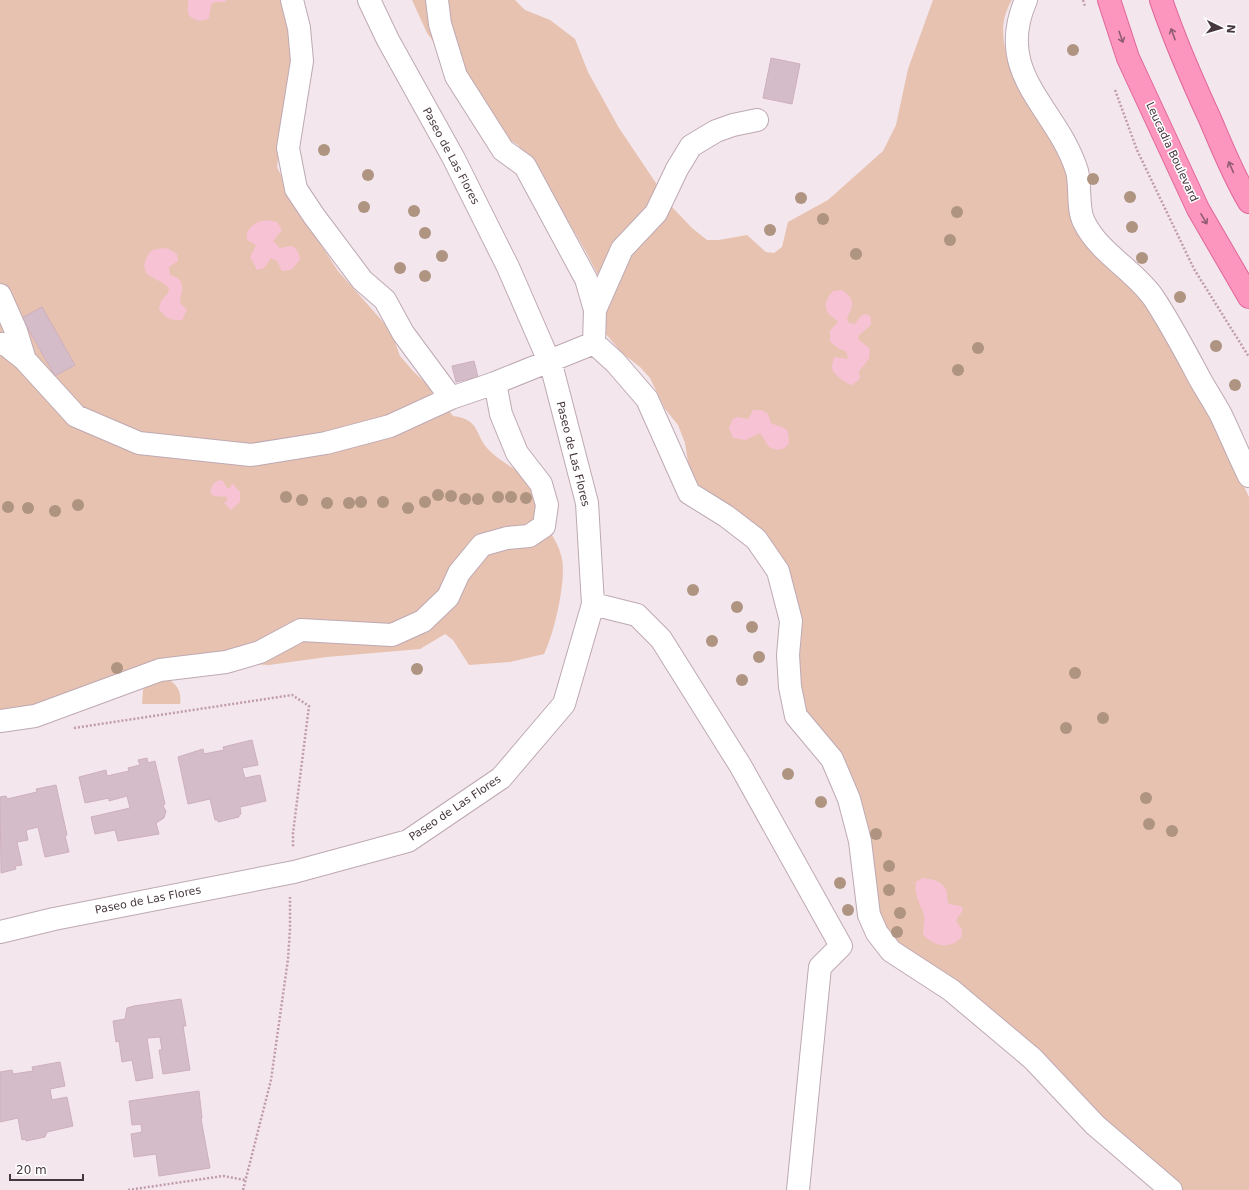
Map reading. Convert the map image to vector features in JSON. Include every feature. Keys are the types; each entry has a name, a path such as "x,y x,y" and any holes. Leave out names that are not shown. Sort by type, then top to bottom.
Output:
{"main road":[{"name":"Leucadia Boulevard","path":"1109,0 1128,58 1198,209 1249,297"},
{"path":"1161,0 1184,60 1238,183 1249,202"}],"street":[{"path":"292,0 299,28 302,61 288,148 296,189 314,216 362,280 385,300 403,333 452,398"},
{"name":"Paseo de Las Flores","path":"0,932 54,919 294,872 408,841 501,778 564,704 593,604 587,503 549,361 508,267 464,178 388,40 369,0"},
{"path":"437,0 440,24 456,76 503,150 526,166 586,280 595,310 594,343 615,362 647,399 689,493 726,516 756,539 778,571 791,622 788,655 790,687 796,716 832,758 849,799 860,840 869,915 877,933 891,950 952,990 1033,1059 1095,1125 1171,1190"},
{"path":"1026,0 1020,14 1015,36 1016,50 1025,77 1041,107 1060,132 1068,147 1077,172 1083,220 1095,241 1152,296 1221,415 1249,476"},
{"path":"595,310 622,249 656,213 677,169 691,146 716,131 733,125 757,120"},
{"path":"0,295 16,331 25,360"},
{"path":"0,344 5,344 25,360 76,416 139,443 251,455 326,443 390,426 452,398 495,383 594,343"},
{"path":"0,721 35,716 160,670 226,662 260,652 301,630 392,635 423,620 448,597 459,573 482,545 507,538 529,536 544,526 547,505 541,484 518,453 501,414 495,383"},
{"path":"593,604 637,615 660,639 740,765 840,946 820,967 798,1190"}],"path":[{"path":"71,729 292,695 309,706 293,833 294,872 289,905 290,929 288,959 271,1080 243,1190"},
{"path":"128,1190 223,1176 245,1180"}],"shaded area":[{"path":"0,0 282,0 287,10 292,61 277,167 299,211 338,271 384,323 394,339 400,356 433,390 453,416 468,420 472,424 491,452 530,478 539,513 557,545 563,564 563,577 559,605 552,633 544,654 510,662 469,665 453,640 445,634 420,649 327,657 269,665 183,660 63,700 0,712"},
{"path":"412,0 515,0 525,10 550,20 575,39 588,72 619,128 672,207 692,228 707,240 719,240 747,235 766,252 774,253 782,247 788,222 828,200 883,151 896,125 908,69 933,0 1012,0 1005,16 1003,32 1007,57 1010,65 1064,156 1072,196 1133,281 1207,411 1249,497 1249,1190 1181,1190 904,952 881,925 874,885 803,708 790,584 777,549 754,523 703,491 693,482 685,443 678,425 665,409 650,378 640,367 622,353 605,333 604,322 609,296 586,252 542,176 518,145 502,135 427,33"},
{"path":"166,678 178,688 180,704 142,704 143,690 147,684"}],"sand":[{"path":"188,0 227,0 225,2 214,2 211,5 209,18 200,21 195,20 188,14"},
{"path":"267,220 277,222 282,230 273,241 280,248 291,246 298,252 300,260 291,270 282,271 277,261 271,258 264,268 257,270 250,257 256,245 247,240 248,232 255,224"},
{"path":"167,248 177,254 178,261 169,267 170,275 176,277 182,286 180,303 187,310 182,320 175,320 166,317 161,312 159,309 161,301 168,293 169,288 148,274 144,266 148,255 152,251"},
{"path":"842,290 849,296 852,302 851,310 847,318 849,323 855,324 860,317 866,314 871,317 871,325 859,335 858,339 870,349 869,359 859,371 860,379 852,385 834,373 832,368 834,357 848,359 846,351 839,349 830,341 830,331 838,322 826,309 827,300 833,291"},
{"path":"753,410 762,410 768,414 771,423 787,430 789,443 785,448 780,450 769,447 760,433 746,440 733,438 729,428 733,419 738,417 748,419"},
{"path":"219,480 223,481 227,488 230,488 232,483 240,492 240,502 231,510 224,503 227,501 227,497 214,496 210,492 213,484"},
{"path":"923,878 934,880 943,885 947,892 949,904 961,906 963,910 956,920 962,930 962,936 953,943 948,945 937,944 932,942 923,934 924,915 917,898 916,882"}],"building":[{"path":"771,58 800,64 792,104 763,98"},
{"path":"42,307 75,365 55,376 22,318"},
{"path":"474,361 478,377 456,382 452,366"},
{"path":"252,740 258,765 242,768 245,778 260,775 266,801 240,807 241,814 239,817 218,822 218,820 215,820 210,799 188,804 178,757 203,749 204,754 224,750 223,747"},
{"path":"147,758 148,763 155,761 165,804 163,806 166,811 164,818 156,823 159,834 118,841 115,830 95,834 91,817 130,808 127,796 109,801 109,798 85,803 79,777 106,770 107,776 129,771 128,768 140,765 138,760"},
{"path":"56,785 67,835 65,836 69,852 45,857 38,827 26,830 28,840 17,842 22,865 15,866 16,869 1,873 0,797 6,796 7,799 37,792 36,789"},
{"path":"181,999 186,1026 183,1026 190,1070 163,1074 159,1050 162,1050 160,1037 147,1038 153,1078 136,1081 132,1060 122,1062 119,1041 116,1042 113,1021 125,1019 127,1008"},
{"path":"60,1062 65,1086 50,1089 52,1100 67,1097 73,1126 47,1132 45,1137 26,1141 25,1139 22,1140 18,1118 0,1122 0,1072 12,1070 13,1074 33,1071 32,1067"},
{"path":"199,1091 201,1119 210,1168 159,1176 156,1154 134,1157 131,1134 142,1132 141,1124 132,1125 129,1101"}]}
